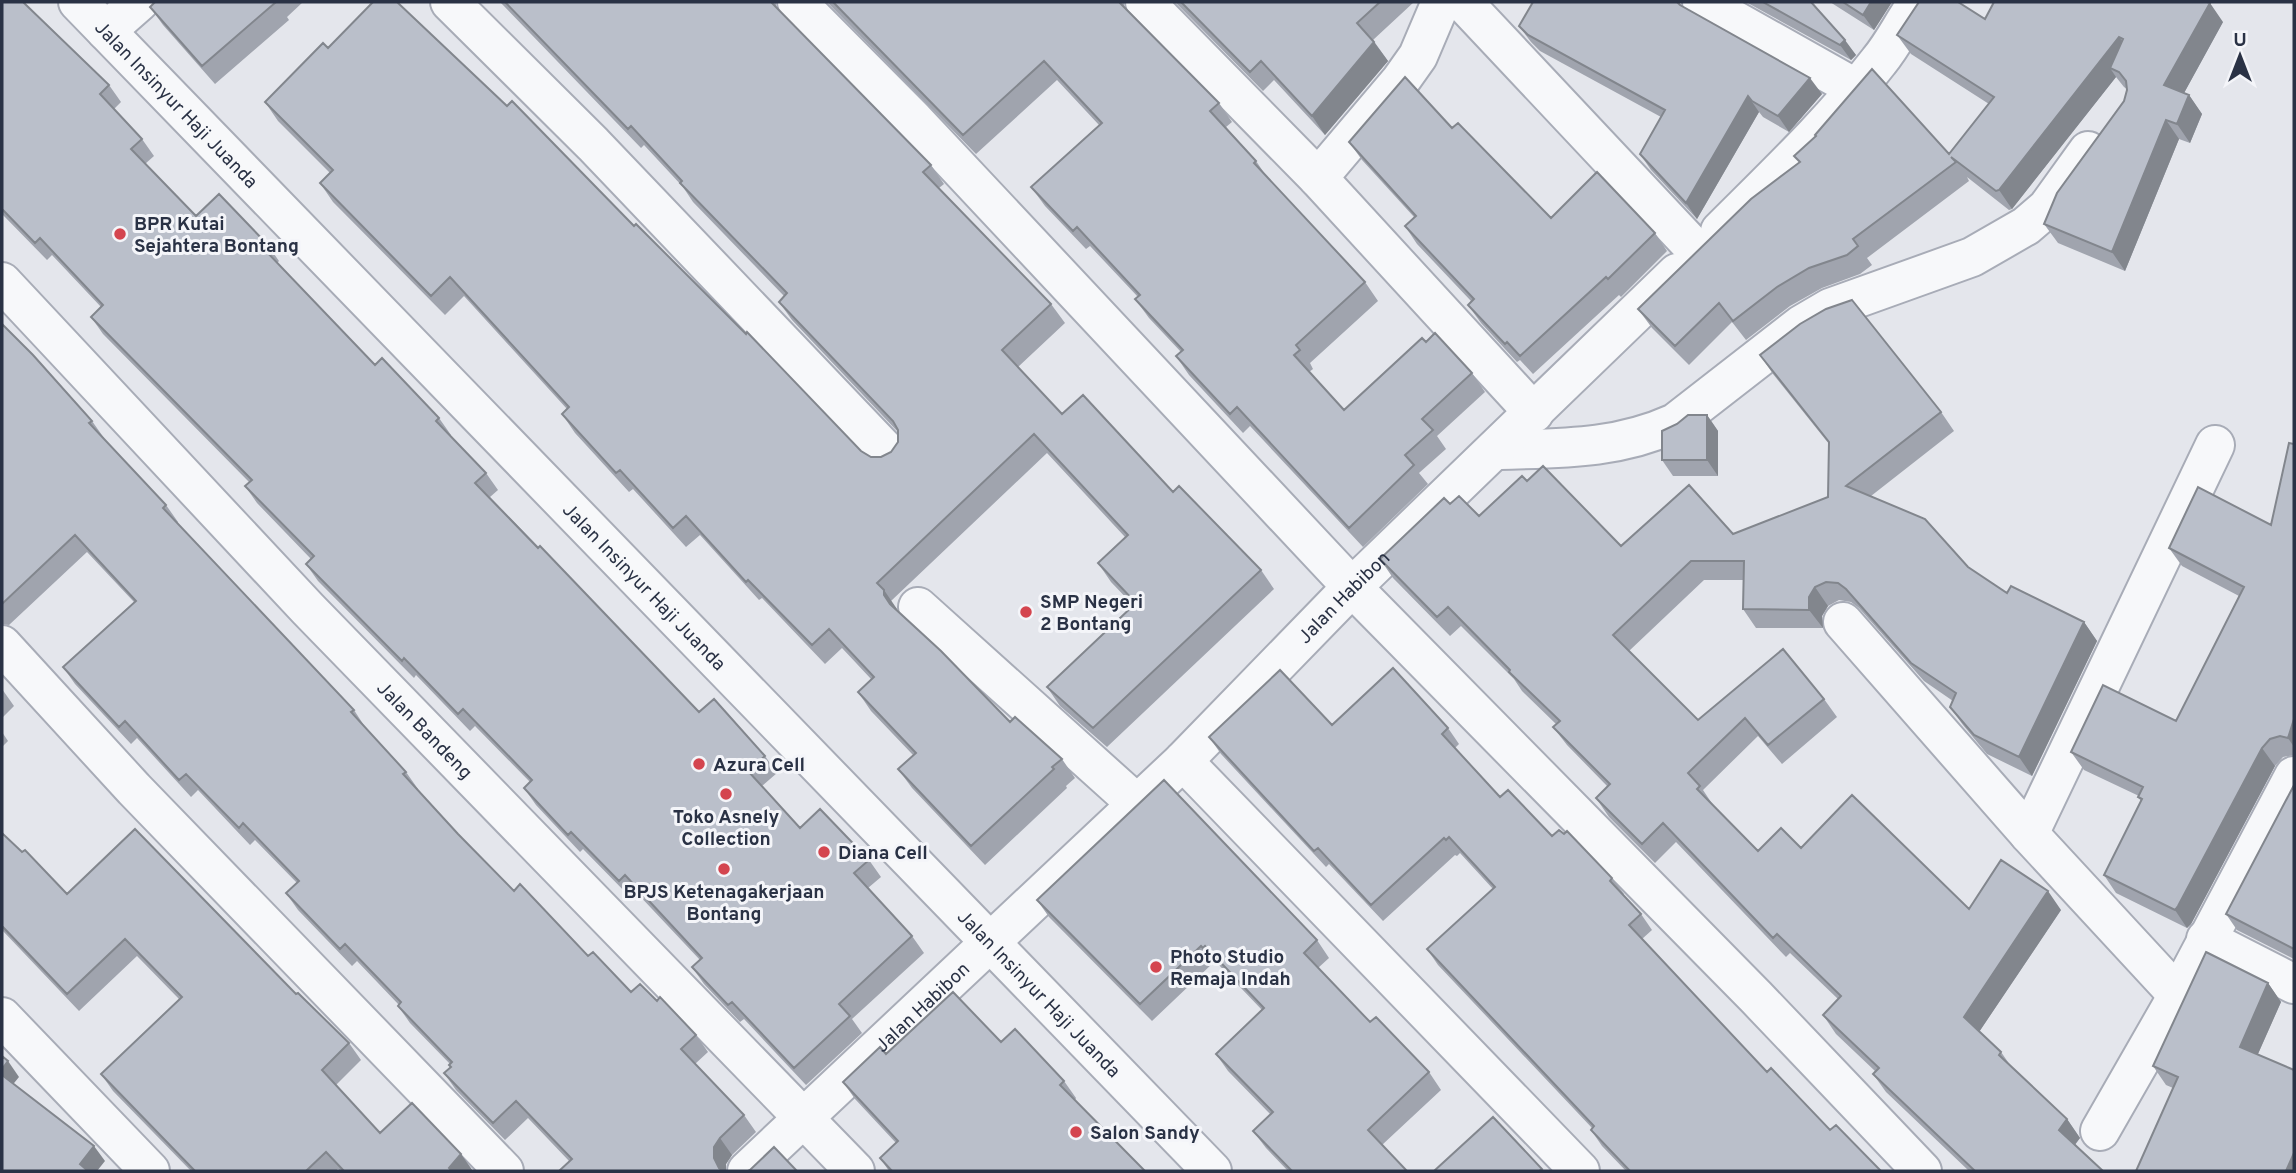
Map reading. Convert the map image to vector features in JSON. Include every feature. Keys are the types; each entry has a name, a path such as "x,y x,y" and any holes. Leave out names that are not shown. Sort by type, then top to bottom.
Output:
{"street":[{"name":"Jalan Insinyur Haji Juanda","path":"78,2 1212,1171"},
{"path":"107,31 139,2"},
{"path":"450,2 593,144 890,455"},
{"path":"797,2 914,120 1352,587 1737,977 1922,1171"},
{"path":"1145,2 1318,178 1534,413"},
{"path":"1318,178 1418,56 1441,2"},
{"path":"1463,2 1698,252"},
{"path":"1702,2 1857,89"},
{"name":"Jalan Habibon","path":"747,1171 1183,761 1352,587 1804,148 1882,58 1917,2"},
{"path":"1496,450 1584,448 1651,433 1675,423 1801,325 1830,308 1972,257 2026,226 2047,208 2111,119"},
{"name":"Jalan Bandeng","path":"2,282 308,609 855,1171"},
{"path":"2029,834 2215,445"},
{"path":"918,607 1137,804"},
{"path":"1843,622 2029,834 2178,995"},
{"path":"2,645 134,789 504,1171"},
{"path":"1183,761 1580,1171"},
{"path":"2100,1131 2178,995 2294,776"},
{"path":"2206,939 2294,984"},
{"path":"2,1017 149,1171"}],"building":[{"path":"2,2 23,2 109,85 100,94 142,139 131,149 196,216 219,194 267,244 263,248 375,365 382,358 439,418 436,421 486,473 475,483 538,548 540,546 699,712 714,699 765,756 748,771 800,828 820,809 869,860 854,873 912,936 839,1004 850,1016 794,1068 732,1002 728,1005 692,967 702,958 625,875 619,881 571,832 568,835 524,788 532,780 463,709 458,714 404,658 402,661 306,564 314,556 245,486 252,480 91,317 103,305 40,238 35,243 2,209"},
{"path":"155,2 276,2 202,66 150,7"},
{"path":"373,2 397,2 507,106 512,101 634,226 636,224 746,334 747,332 861,451 871,457 881,457 891,452 898,442 898,430 893,421 779,302 787,293 680,183 682,181 631,126 628,129 505,2 771,2 931,165 923,172 1051,304 1002,350 1062,414 1083,395 1173,492 1179,486 1261,570 1093,728 1047,687 1136,603 1098,563 1128,535 1034,434 877,583 884,590 890,604 941,651 1010,722 1015,717 1062,759 971,846 898,769 916,753 858,692 874,677 829,629 812,645 748,580 746,582 686,516 673,528 620,470 616,473 562,414 569,407 450,277 431,296 320,183 333,170 265,102 323,43 328,48"},
{"path":"833,2 1119,2 1219,103 1210,111 1256,161 1254,163 1365,282 1296,345 1300,350 1294,355 1344,410 1422,338 1426,342 1435,333 1472,373 1422,419 1433,430 1405,455 1414,465 1349,528 1237,407 1230,414 1176,356 1183,350 1135,299 1140,295 1077,227 1073,231 1031,187 1102,123 1044,61 963,135"},
{"path":"1181,2 1380,2 1357,23 1374,42 1312,116 1261,61 1250,72"},
{"path":"1533,2 1677,2 1810,78 1778,116 1748,96 1686,203 1640,154 1665,110 1528,35 1519,26"},
{"path":"1763,2 1811,2 1845,40 1840,45"},
{"path":"1843,2 1871,2 1863,15"},
{"path":"1919,2 1958,2 1985,19 1994,2 2210,3 2164,85 2189,95 2177,124 2166,120 2112,252 2044,224 2057,193 2124,101 2126,81 2119,72 2110,68 2123,39 2119,37 1999,190 1996,191 1951,157 1956,162 1853,239 1858,246 1847,255 1809,268 1777,287 1733,321 1719,303 1675,346 1638,309 1751,199 1800,162 1794,156 1816,136 1872,69 1949,154 1994,97 1897,35"},
{"path":"1405,77 1452,128 1458,123 1551,218 1597,172 1655,233 1608,279 1606,277 1520,356 1468,305 1474,299 1405,226 1416,216 1349,142"},
{"path":"1852,300 1941,412 1846,486 1925,519 1968,567 2007,593 2011,586 2084,622 2019,757 1974,735 1950,707 1956,693 1911,663 1838,583 1826,582 1815,587 1809,597 1809,610 1743,609 1744,561 1691,561 1613,635 1698,720 1783,649 1824,699 1768,745 1745,718 1688,773 1700,786 1697,789 1758,851 1781,828 1801,848 1852,795 1969,909 2001,860 2048,891 1964,1017 2001,1052 1999,1055 2067,1119 2059,1130 2103,1171 1975,1171 1873,1074 1879,1068 1823,1015 1841,996 1777,934 1773,938 1663,823 1642,844 1596,798 1610,784 1553,727 1560,721 1448,607 1437,617 1380,559 1444,498 1450,504 1459,496 1479,516 1522,476 1527,481 1543,466 1621,546 1689,485 1733,534 1828,497 1829,442 1760,355 1800,324 1826,309"},
{"path":"2,324 33,355 92,421 89,423 166,505 163,508 354,710 351,712 458,834 514,891 520,884 588,956 593,952 631,992 640,984 657,1001 660,997 696,1035 681,1049 744,1115 714,1147 714,1158 723,1171 559,1171 572,1159 516,1101 493,1123 444,1073 451,1067 449,1065 452,1062 398,1006 401,1002 345,944 340,949 286,893 299,881 243,823 239,828 186,774 179,780 125,721 119,727 63,667 136,601 75,535 2,604"},
{"path":"1688,415 1707,415 1707,460 1662,460 1662,431"},
{"path":"2289,443 2294,444 2294,719 2288,738 2280,736 2270,739 2262,748 2175,910 2104,875 2142,799 2138,797 2143,787 2071,752 2103,685 2176,721 2244,587 2169,548 2198,487 2271,525"},
{"path":"1393,668 1448,728 1442,734 1500,797 1508,790 1552,836 1559,830 1564,834 1567,831 1612,878 1610,881 1641,914 1629,925 1767,1072 1771,1068 1830,1130 1836,1125 1881,1171 1630,1171 1591,1130 1594,1126 1427,949 1495,887 1449,837 1446,840 1444,838 1371,905 1318,848 1314,851 1209,737 1280,670 1332,725"},
{"path":"1164,780 1317,940 1304,953 1370,1022 1376,1017 1429,1072 1368,1130 1407,1171 1292,1171 1253,1131 1273,1112 1216,1054 1264,1008 1205,946 1201,946 1140,1004 1037,900"},
{"path":"2294,788 2294,949 2226,914"},
{"path":"135,829 296,994 349,1043 322,1070 380,1133 412,1103 461,1154 449,1168 452,1171 344,1171 326,1152 306,1171 195,1171 101,1074 182,997 125,939 67,994 2,926 2,833 22,852 25,850 67,894"},
{"path":"2206,952 2268,983 2240,1047 2294,1070 2294,1153 2286,1171 2136,1171 2178,1077 2153,1066"},
{"path":"953,992 1001,1042 1015,1029 1064,1081 1060,1085 1145,1171 892,1171 880,1158 898,1141 843,1082 880,1047 886,1054"},
{"path":"2,1056 8,1061 2,1069"},
{"path":"2,1075 94,1146 80,1164 88,1171 2,1171"},
{"path":"1493,1117 1542,1169 1434,1171"},
{"path":"774,1147 797,1171 748,1171 750,1170"}],"place":[{"name":"BPR Kutai Sejahtera Bontang","path":"120,234"},
{"name":"SMP Negeri 2 Bontang","path":"1026,612"},
{"name":"Azura Cell","path":"699,764"},
{"name":"Toko Asnely Collection","path":"726,794"},
{"name":"Diana Cell","path":"824,852"},
{"name":"BPJS Ketenagakerjaan Bontang","path":"724,869"},
{"name":"Photo Studio Remaja Indah","path":"1156,967"},
{"name":"Salon Sandy","path":"1076,1132"}]}
